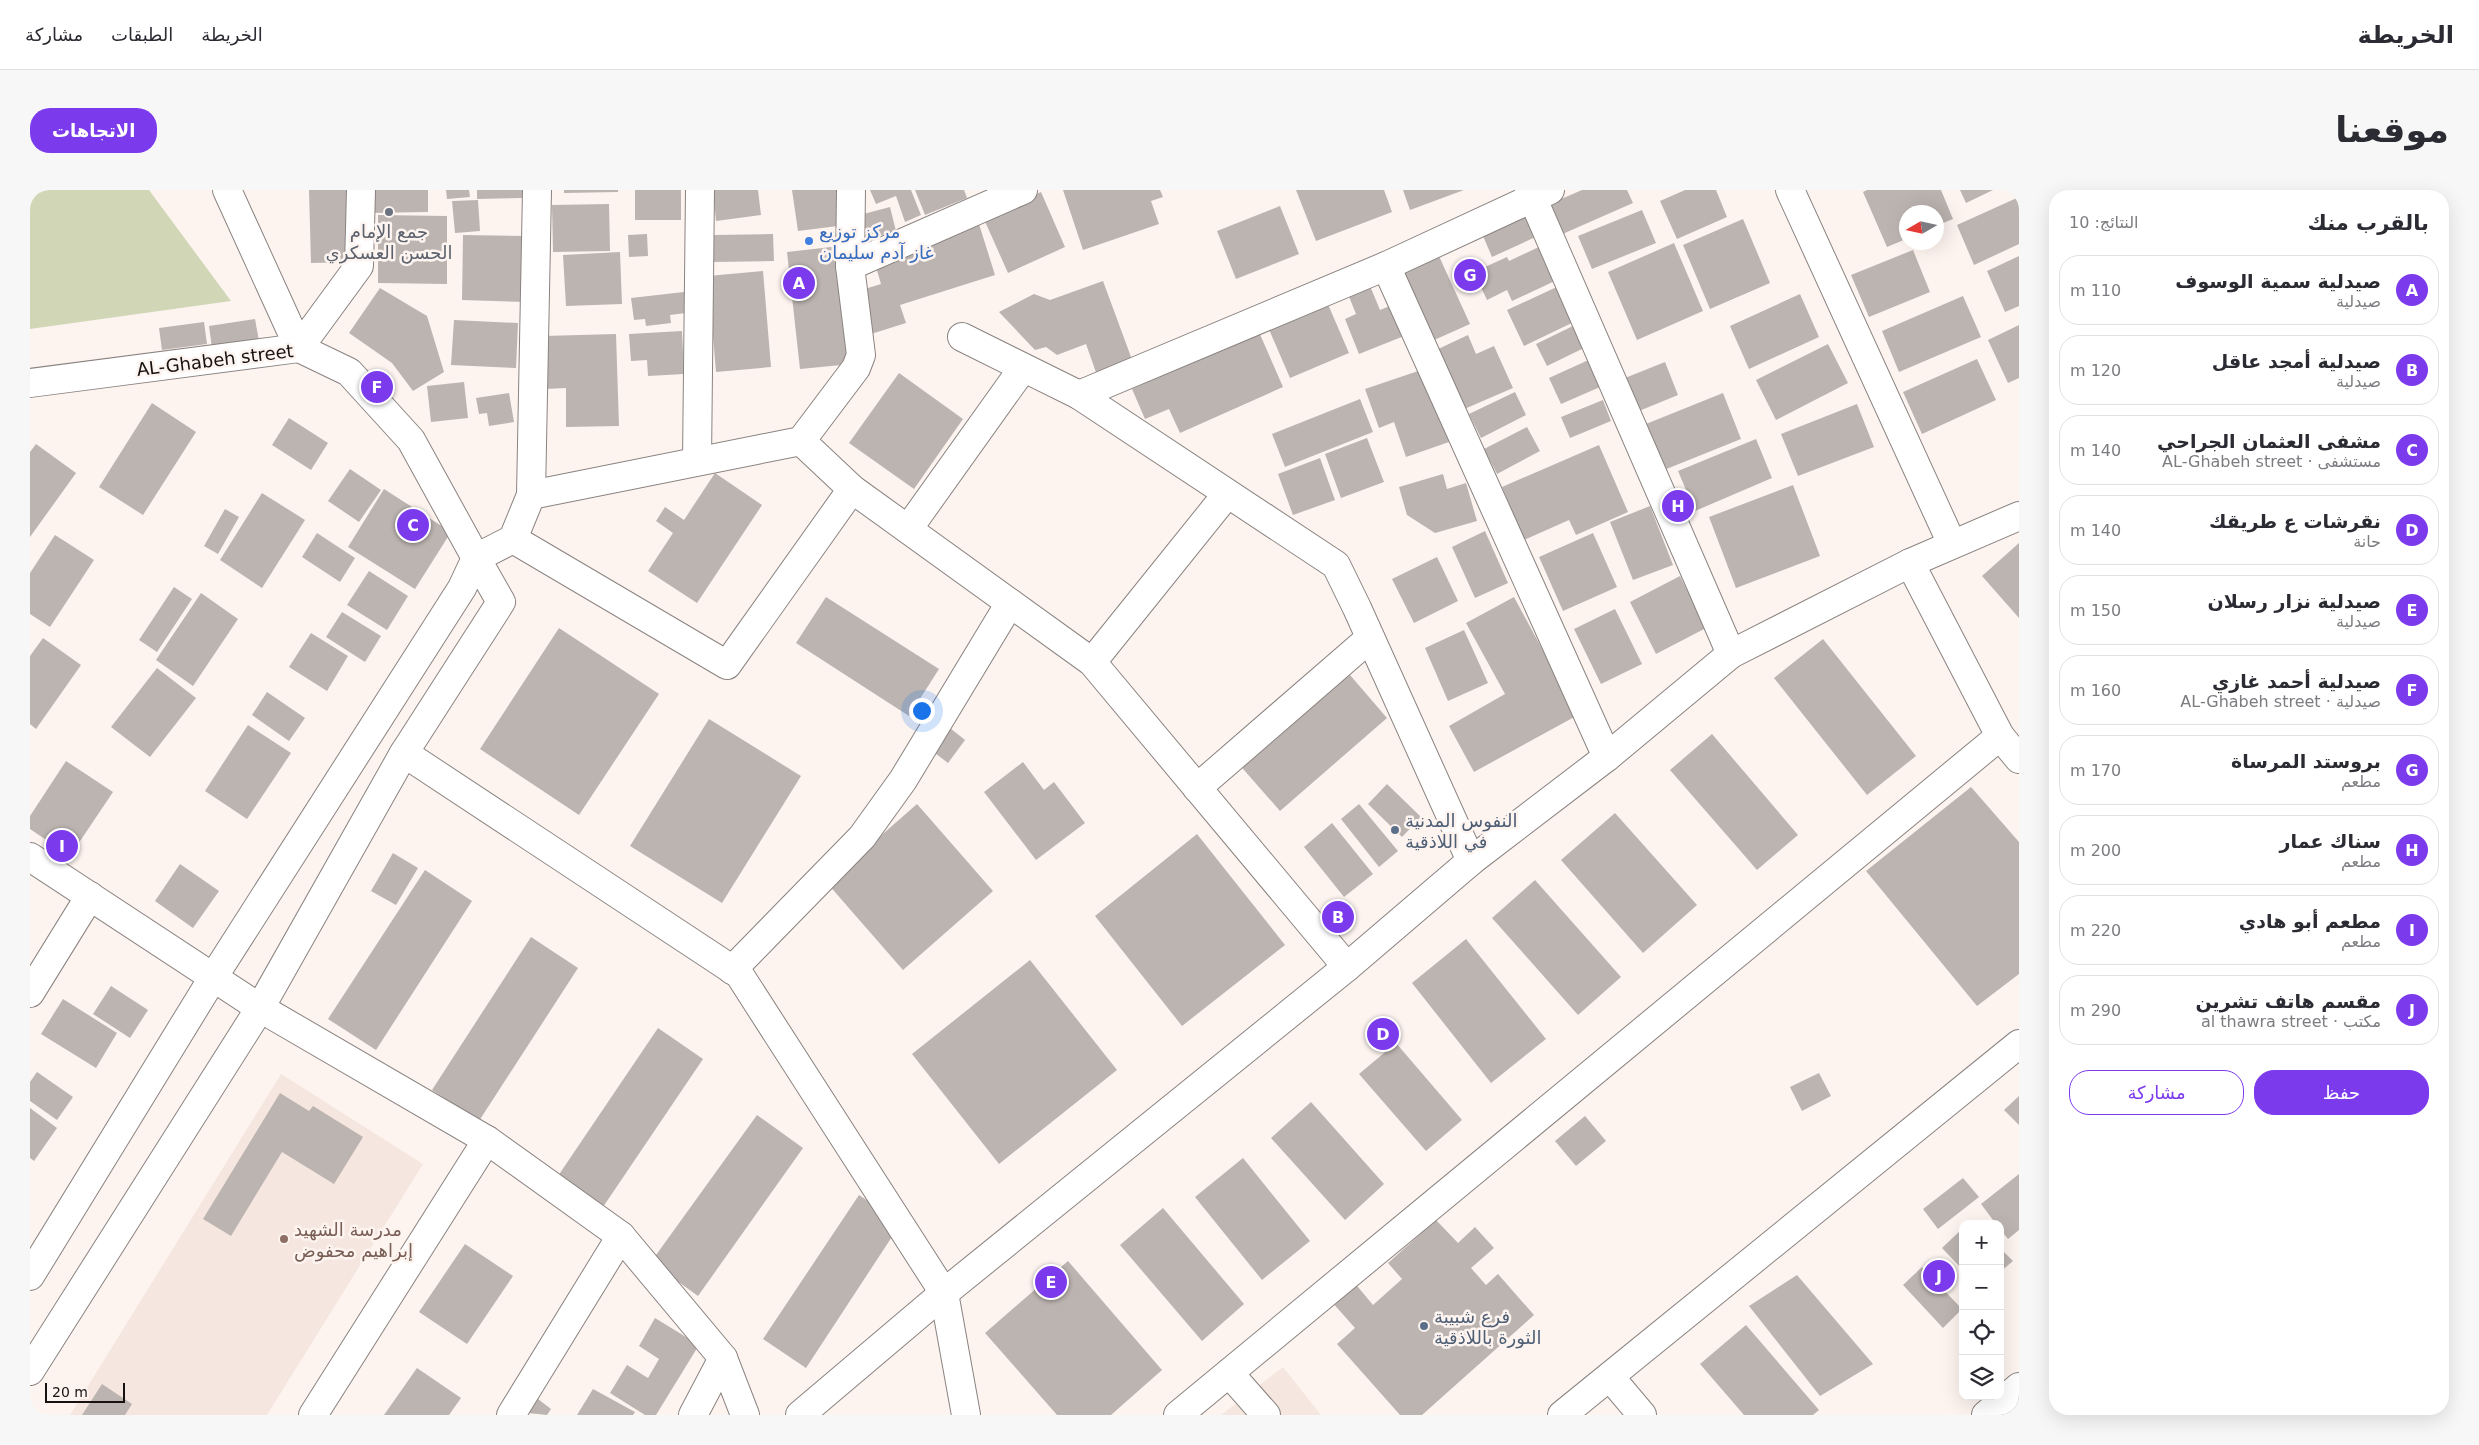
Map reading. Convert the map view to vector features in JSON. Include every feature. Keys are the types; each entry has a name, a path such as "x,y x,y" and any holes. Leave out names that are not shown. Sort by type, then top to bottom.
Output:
{"street":[{"path":"226,190 299,348 359,266 361,190"},
{"path":"30,1276 214,976 462,588 476,558 512,539 531,495 537,190"},
{"path":"697,461 700,190"},
{"path":"531,495 801,440 856,368 861,355 850,266 851,190"},
{"path":"850,266 1024,190"},
{"path":"1790,190 1952,544"},
{"path":"1079,395 1386,266 1537,193 1731,654"},
{"path":"1386,266 1607,758"},
{"path":"962,337 1079,395 1336,565 1471,861"},
{"name":"AL-Ghabeh street","path":"30,383 299,348 349,372 411,440 501,602 404,753"},
{"path":"908,529 1023,368"},
{"path":"801,440 852,489 1092,662 1347,967"},
{"path":"512,539 727,665 852,489"},
{"path":"1092,662 1227,494"},
{"path":"800,1415 944,1293 1347,967 1471,861 1607,758 1731,654 1910,563 2019,516"},
{"path":"1910,563 2000,736 2019,759"},
{"path":"732,970 862,837 902,780 1010,603"},
{"path":"1197,788 1370,638"},
{"path":"1178,1415 2000,736"},
{"path":"30,1371 260,1008 404,753 739,974 944,1293 966,1415"},
{"path":"30,857 214,976 260,1008 487,1140 621,1236 723,1358 745,1415"},
{"path":"30,993 90,896"},
{"path":"1562,1415 2019,1044"},
{"path":"313,1415 487,1140"},
{"path":"511,1415 621,1236"},
{"path":"693,1415 723,1358"},
{"path":"1229,1373 1266,1415"},
{"path":"1610,1377 1642,1415"},
{"path":"1986,1415 2019,1387"}],"shaded area":[{"path":"281,1074 423,1164 267,1415 70,1415"},
{"path":"1283,1367 1321,1415 1221,1415"}],"green space":[{"path":"30,190 149,190 231,301 30,329"}],"building":[{"path":"309,190 349,190 351,262 311,263"},
{"path":"369,190 428,190 428,212 370,213"},
{"path":"446,190 469,190 470,197 447,199"},
{"path":"477,190 523,190 523,198 477,199"},
{"path":"564,190 618,190 618,192 564,193"},
{"path":"635,190 681,190 681,220 635,220"},
{"path":"713,190 758,190 761,215 716,221"},
{"path":"792,190 841,190 846,225 798,231"},
{"path":"870,190 911,190 921,215 905,222 896,196 876,204"},
{"path":"915,190 964,190 967,198 925,215"},
{"path":"1063,190 1160,190 1163,197 1151,201 1159,224 1083,250"},
{"path":"1296,190 1384,190 1392,212 1316,241"},
{"path":"1403,190 1464,190 1410,210"},
{"path":"1582,190 1627,190 1633,203 1558,236 1545,206"},
{"path":"1685,190 1716,190 1727,217 1677,239 1660,201"},
{"path":"1867,190 1941,190 1953,219 1944,223 1944,205 1899,205 1899,242 1887,247 1863,192"},
{"path":"1960,190 1993,190 1966,203"},
{"path":"1041,192 1065,247 1008,273 983,217"},
{"path":"2019,197 2019,244 1974,265 1957,225"},
{"path":"478,200 480,231 455,233 452,201"},
{"path":"609,204 610,251 553,252 552,205"},
{"path":"1280,206 1299,254 1236,279 1217,231"},
{"path":"890,207 896,231 863,240 856,216"},
{"path":"1528,208 1540,235 1492,257 1480,229"},
{"path":"1642,210 1656,243 1592,269 1578,236"},
{"path":"378,215 447,216 447,284 378,283"},
{"path":"1743,219 1770,283 1710,309 1683,245"},
{"path":"979,224 995,275 900,305 906,323 871,334 858,291 881,284 873,257"},
{"path":"647,234 648,256 629,257 628,235"},
{"path":"773,234 774,261 713,262 713,235"},
{"path":"463,235 526,236 525,302 462,300"},
{"path":"1674,243 1703,311 1637,340 1608,272"},
{"path":"1543,245 1559,279 1512,301 1507,290 1487,300 1474,272 1507,257 1509,261"},
{"path":"840,246 852,364 800,369 787,252"},
{"path":"1913,250 1930,292 1869,317 1851,275"},
{"path":"620,252 622,304 566,306 563,255"},
{"path":"1438,254 1470,324 1432,341 1401,272"},
{"path":"2019,256 2019,306 2005,312 1987,271"},
{"path":"763,271 771,367 716,372 708,276"},
{"path":"1103,281 1134,365 1098,378 1086,344 1057,355 1046,347 1035,350 999,312 1034,294 1050,300"},
{"path":"1561,285 1578,320 1524,346 1507,310"},
{"path":"1370,286 1380,310 1397,303 1409,334 1359,354 1345,319 1356,314 1348,294"},
{"path":"380,288 427,316 444,372 413,391 392,363 349,333"},
{"path":"684,292 686,313 670,315 671,323 646,326 645,319 634,320 631,298"},
{"path":"1800,294 1819,337 1749,369 1730,326"},
{"path":"1963,296 1981,337 1899,372 1882,331"},
{"path":"1327,302 1349,353 1290,378 1268,327"},
{"path":"255,319 259,341 212,348 209,326"},
{"path":"454,320 518,323 516,368 451,365"},
{"path":"204,322 207,344 162,350 159,328"},
{"path":"1575,325 1586,347 1547,366 1536,344"},
{"path":"2019,325 2019,378 2008,383 1988,340"},
{"path":"682,331 684,374 648,376 647,360 631,361 629,334"},
{"path":"1259,332 1283,387 1180,433 1169,409 1145,419 1132,389"},
{"path":"616,334 619,426 566,427 566,388 545,389 544,336"},
{"path":"1468,335 1476,354 1494,346 1513,388 1462,410 1436,350"},
{"path":"1828,344 1848,383 1776,420 1756,380"},
{"path":"1595,357 1607,384 1561,404 1549,378"},
{"path":"1977,359 1996,400 1922,434 1903,392"},
{"path":"1665,362 1678,395 1639,411 1625,378"},
{"path":"1424,369 1449,442 1406,457 1394,422 1379,428 1365,389"},
{"path":"899,373 963,419 914,489 849,443"},
{"path":"464,382 468,418 431,422 427,386"},
{"path":"1515,392 1526,415 1481,438 1469,414"},
{"path":"509,393 514,422 489,426 487,413 479,414 476,398"},
{"path":"1723,393 1741,439 1659,472 1641,426"},
{"path":"1360,399 1373,432 1285,467 1272,434"},
{"path":"1603,400 1611,421 1570,438 1561,417"},
{"path":"152,403 196,432 143,515 99,487"},
{"path":"1857,404 1874,447 1798,476 1781,434"},
{"path":"289,418 328,443 311,470 272,445"},
{"path":"1527,427 1540,451 1497,474 1484,449"},
{"path":"1367,438 1384,482 1341,498 1325,454"},
{"path":"1756,439 1772,478 1695,511 1678,471"},
{"path":"36,444 76,473 30,537 30,452"},
{"path":"1599,445 1628,512 1576,535 1569,520 1524,540 1502,487"},
{"path":"1320,458 1335,500 1293,515 1278,474"},
{"path":"350,469 381,490 359,522 328,501"},
{"path":"715,473 762,505 697,603 648,571 673,533 656,521 665,507 684,520"},
{"path":"1443,474 1447,489 1466,483 1477,521 1435,533 1407,515 1399,487"},
{"path":"1793,485 1820,556 1736,588 1709,517"},
{"path":"384,489 451,532 415,589 348,547"},
{"path":"262,493 305,520 262,588 220,560"},
{"path":"1650,506 1673,565 1633,580 1610,522"},
{"path":"225,509 239,517 218,554 204,546"},
{"path":"1485,531 1508,583 1475,598 1452,547"},
{"path":"317,533 355,558 340,582 302,557"},
{"path":"1593,533 1617,587 1563,611 1539,557"},
{"path":"55,535 94,560 50,627 30,614 30,573"},
{"path":"2019,543 2019,618 1982,576"},
{"path":"1437,557 1458,601 1414,623 1392,579"},
{"path":"369,571 408,596 387,630 347,605"},
{"path":"1680,576 1706,628 1656,654 1630,602"},
{"path":"174,587 192,599 157,652 139,640"},
{"path":"201,593 238,619 193,686 156,660"},
{"path":"826,597 939,669 909,716 796,643"},
{"path":"1514,597 1578,715 1474,772 1449,726 1505,694 1466,623"},
{"path":"1615,609 1642,664 1601,684 1574,629"},
{"path":"342,612 381,636 365,662 326,637"},
{"path":"559,628 659,694 579,815 480,749"},
{"path":"1464,630 1488,683 1448,701 1425,648"},
{"path":"311,633 348,656 327,691 289,667"},
{"path":"43,638 81,665 36,729 30,724 30,656"},
{"path":"1823,639 1916,756 1867,795 1774,678"},
{"path":"157,668 196,698 150,757 111,727"},
{"path":"1344,668 1387,718 1280,811 1237,762"},
{"path":"267,692 305,718 289,741 252,715"},
{"path":"709,719 801,776 722,903 630,846"},
{"path":"945,724 965,740 948,763 927,747"},
{"path":"248,725 291,753 247,819 205,791"},
{"path":"1712,734 1798,835 1757,870 1670,770"},
{"path":"66,761 113,792 70,856 30,829 30,816"},
{"path":"1023,762 1044,790 1054,782 1085,823 1036,860 984,792"},
{"path":"1387,784 1421,817 1402,837 1368,804"},
{"path":"1971,787 2019,842 2019,974 1977,1006 1866,871"},
{"path":"917,804 993,891 903,970 827,883"},
{"path":"1359,804 1398,851 1379,867 1341,819"},
{"path":"1615,813 1697,905 1643,953 1561,860"},
{"path":"1332,823 1373,874 1344,897 1304,847"},
{"path":"1197,834 1285,945 1182,1026 1095,916"},
{"path":"393,853 418,868 396,905 371,891"},
{"path":"180,864 219,891 193,928 155,901"},
{"path":"425,870 472,901 376,1050 328,1019"},
{"path":"1535,880 1621,977 1578,1015 1492,918"},
{"path":"531,937 578,968 479,1121 432,1090"},
{"path":"1466,939 1546,1039 1491,1083 1412,983"},
{"path":"1030,960 1117,1070 999,1164 912,1054"},
{"path":"111,986 148,1010 130,1038 93,1014"},
{"path":"63,999 117,1033 96,1068 41,1034"},
{"path":"658,1028 703,1059 603,1207 558,1176"},
{"path":"1396,1043 1462,1120 1426,1151 1359,1074"},
{"path":"37,1072 73,1097 57,1120 30,1101 30,1082"},
{"path":"1819,1073 1831,1096 1802,1111 1790,1087"},
{"path":"280,1093 309,1111 313,1106 363,1137 334,1184 282,1152 231,1236 203,1219"},
{"path":"2019,1096 2019,1125 2004,1110"},
{"path":"1311,1102 1384,1184 1345,1220 1271,1138"},
{"path":"30,1108 57,1128 34,1161 30,1158"},
{"path":"757,1115 803,1148 698,1296 651,1262"},
{"path":"1585,1116 1606,1141 1576,1166 1555,1141"},
{"path":"1243,1158 1310,1241 1262,1280 1195,1197"},
{"path":"2019,1174 2019,1230 2008,1239 2004,1234 2004,1220 1993,1220 1981,1204"},
{"path":"1963,1178 1979,1197 1938,1229 1923,1209"},
{"path":"859,1195 901,1223 806,1368 763,1339"},
{"path":"1163,1208 1244,1304 1202,1341 1120,1245"},
{"path":"1436,1220 1458,1243 1475,1227 1494,1248 1471,1268 1486,1285 1498,1274 1534,1315 1422,1415 1400,1415 1337,1344 1355,1328 1331,1301 1353,1281 1373,1305 1402,1279 1388,1263"},
{"path":"1959,1232 1959,1266 1942,1248"},
{"path":"465,1244 513,1276 467,1344 419,1312"},
{"path":"2004,1252 2013,1261 2004,1269"},
{"path":"1068,1261 1162,1370 1111,1415 1057,1415 985,1333"},
{"path":"1922,1267 1959,1306 1959,1312 1943,1328 1903,1285"},
{"path":"1797,1275 1873,1364 1820,1396 1749,1306"},
{"path":"655,1318 699,1345 656,1415 645,1415 610,1393 627,1365 648,1378 659,1359 639,1346"},
{"path":"1746,1325 1819,1410 1813,1415 1744,1415 1700,1364"},
{"path":"417,1368 461,1398 449,1415 384,1415"},
{"path":"102,1384 132,1404 125,1415 82,1415"},
{"path":"593,1389 635,1412 633,1415 577,1415"},
{"path":"538,1399 551,1409 547,1415 528,1413"}],"place":[{"name":"جمع الإمام الحسن العسكري","path":"389,212"},
{"name":"مركز توزيع غاز آدم سليمان","path":"809,241"},
{"name":"بروستد المرساة","path":"1470,275"},
{"name":"صيدلية سمية الوسوف","path":"799,283"},
{"name":"صيدلية أحمد غازي","path":"377,387"},
{"name":"سناك عمار","path":"1678,506"},
{"name":"مشفى العثمان الجراحي","path":"413,525"},
{"name":"النفوس المدنية في اللاذقية","path":"1395,830"},
{"name":"مطعم أبو هادي","path":"62,846"},
{"name":"صيدلية أمجد عاقل","path":"1338,917"},
{"name":"نقرشات ع طريقك","path":"1383,1034"},
{"name":"مدرسة الشهيد إبراهيم محفوض","path":"284,1239"},
{"name":"مقسم هاتف تشرين","path":"1939,1276"},
{"name":"صيدلية نزار رسلان","path":"1051,1282"},
{"name":"فرع شبيبة الثورة باللاذقية","path":"1424,1326"}]}
